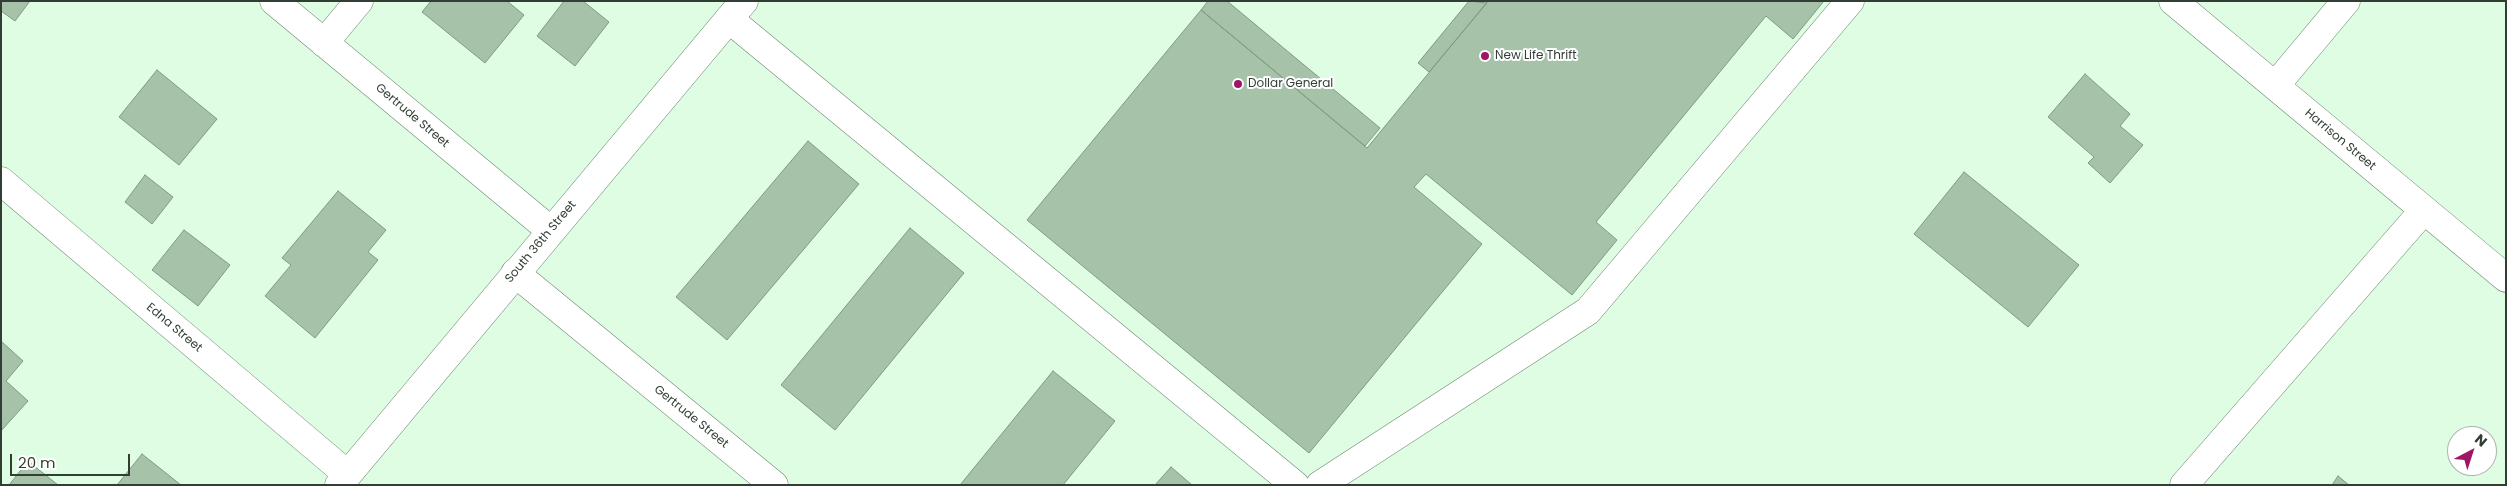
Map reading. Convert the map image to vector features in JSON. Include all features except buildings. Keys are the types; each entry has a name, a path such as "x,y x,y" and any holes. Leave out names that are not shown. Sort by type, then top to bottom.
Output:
{"street":[{"name":"Gertrude Street","path":"274,1 550,230"},
{"path":"324,42 359,1"},
{"path":"1320,485 1588,311 1850,1"},
{"name":"Harrison Street","path":"2173,1 2506,278"},
{"path":"2275,86 2346,1"},
{"path":"736,10 1294,485"},
{"name":"South 36th Street","path":"343,480 550,230 736,10"},
{"name":"Edna Street","path":"1,181 343,480"},
{"path":"2184,485 2424,210"},
{"name":"Gertrude Street","path":"515,273 774,485"}],"place":[{"name":"New Life Thrift","path":"1485,56"},
{"name":"Dollar General","path":"1238,84"}]}
